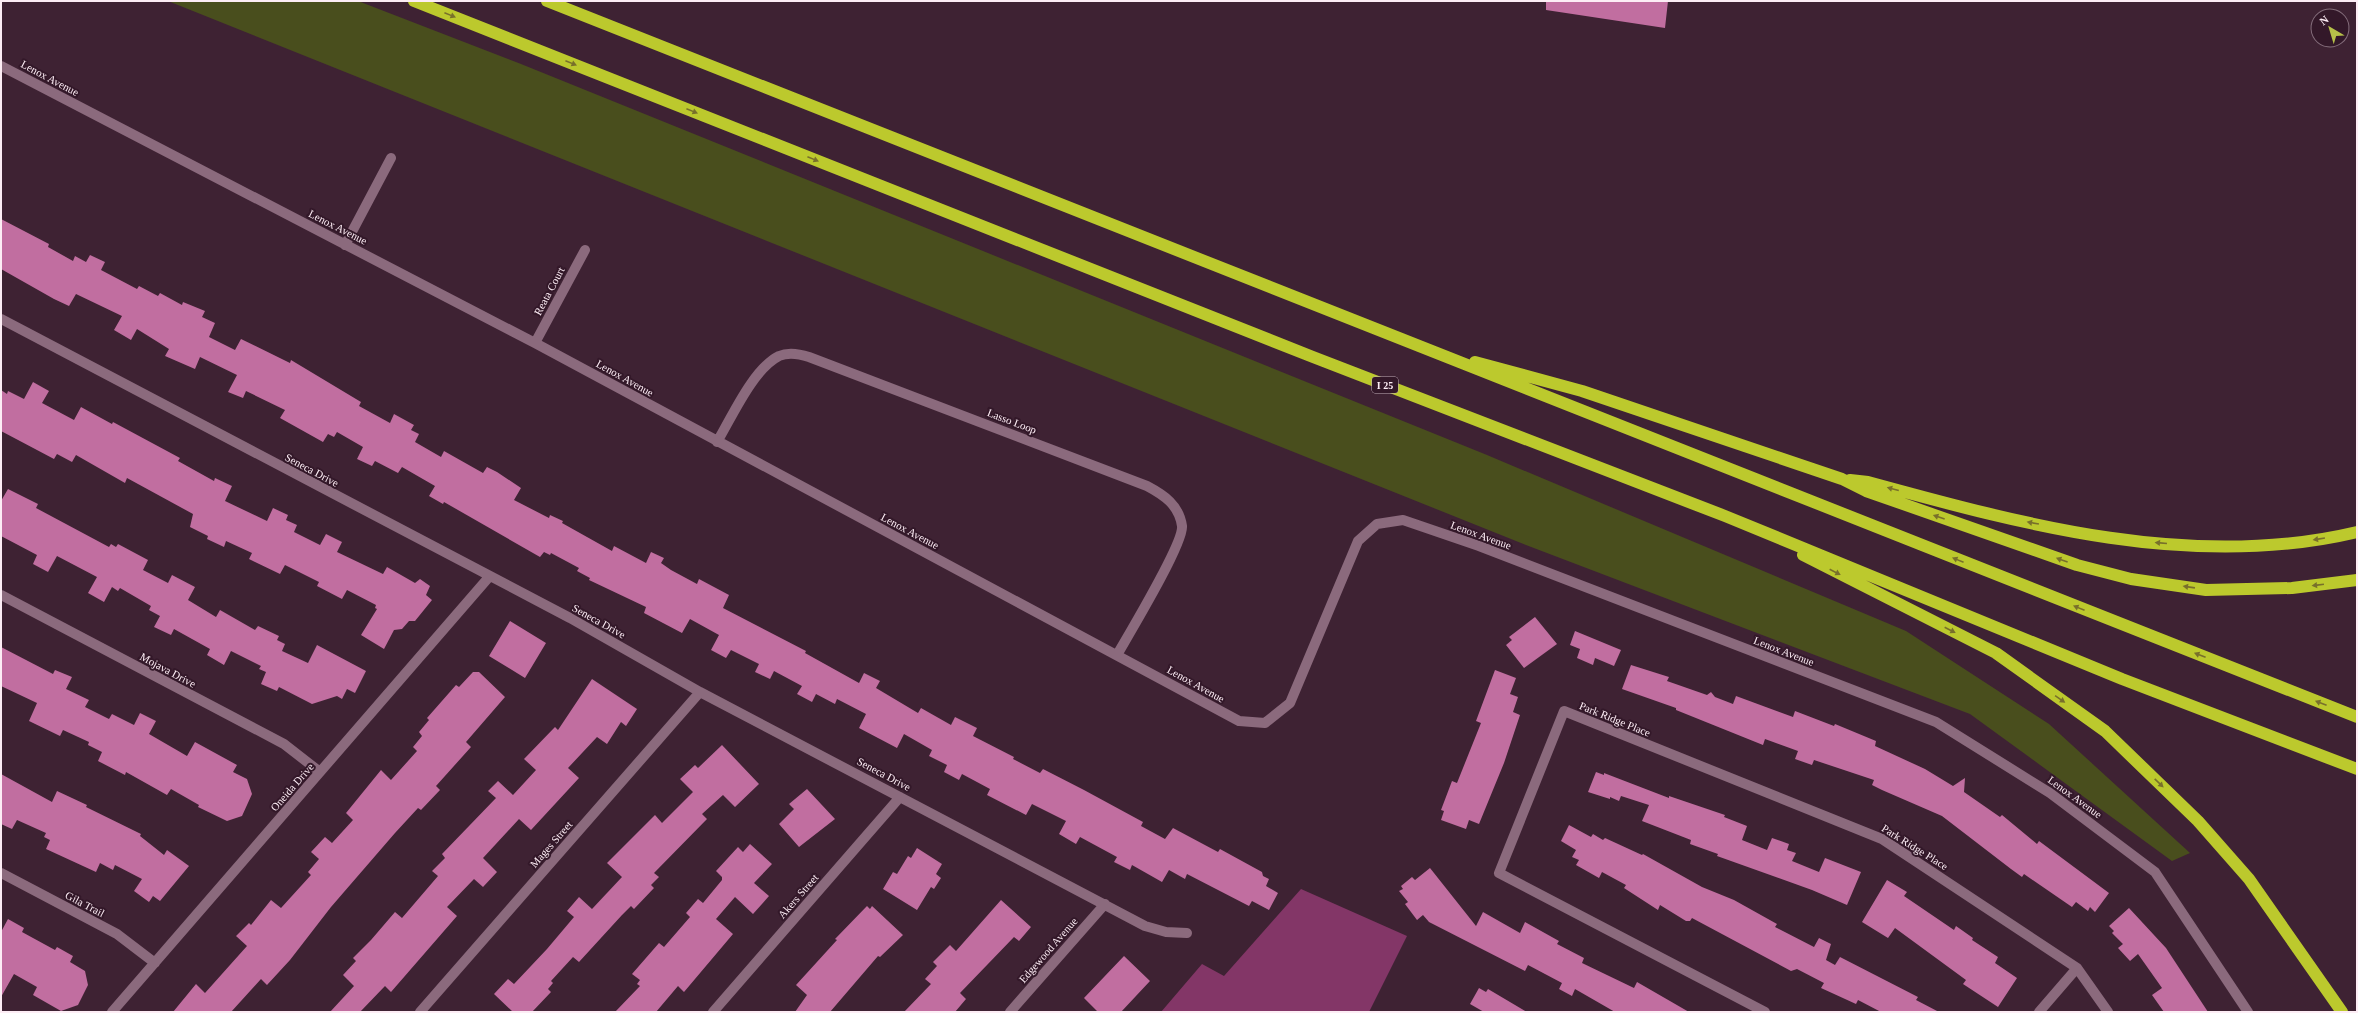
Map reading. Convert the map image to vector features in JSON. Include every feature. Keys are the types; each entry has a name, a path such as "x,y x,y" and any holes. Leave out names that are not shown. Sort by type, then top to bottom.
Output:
{"highway":[{"name":"I 25","path":"414,1 1320,360 1725,516 2122,679 2357,769"},
{"path":"547,1 2357,717"},
{"path":"1417,346 1582,391 1842,479 1866,491 2077,565 2131,579 2206,590 2292,588 2357,580"},
{"path":"1842,479 1868,482 1990,515 2130,540 2214,548 2317,540 2357,532"},
{"path":"1725,516 1996,654 2105,731 2198,821 2249,879 2342,1012"}],"street":[{"name":"Lenox Avenue","path":"1,66 535,343 1239,721 1266,723 1290,702 1358,541 1377,524 1404,520 1486,549 1936,722 2050,793 2155,872 2248,1012"},
{"path":"345,245 391,158"},
{"name":"Reata Court","path":"535,343 585,250"},
{"name":"Seneca Drive","path":"1,319 489,577 581,624 700,692 1105,904 1156,930 1187,933"},
{"name":"Lasso Loop","path":"717,442 755,379 766,365 780,356 795,354 809,357 1147,486 1175,505 1182,527 1171,557 1118,655"},
{"name":"Oneida Drive","path":"112,1012 489,577"},
{"name":"Mojava Drive","path":"1,595 284,744 320,772"},
{"name":"Mages Street","path":"420,1012 700,692"},
{"name":"Park Ridge Place","path":"1765,1012 1499,873 1564,711 1882,839 2077,968 2108,1012"},
{"name":"Akers Street","path":"713,1012 900,796"},
{"name":"Gila Trail","path":"1,873 117,934 155,963"},
{"name":"Edgewood Avenue","path":"1010,1012 1105,904"},
{"path":"2040,1012 2077,968"}],"green space":[{"path":"168,1 358,1 521,64 1487,455 1906,631 2049,724 2190,853 2172,861 1970,714 1521,543"}],"shaded area":[{"path":"1301,889 1407,936 1369,1012 1161,1012 1202,964 1224,976"}],"building":[{"path":"1546,1 1668,1 1665,28 1546,10"},
{"path":"1,219 49,244 48,247 73,261 75,256 86,262 90,255 105,262 101,270 137,289 139,286 158,296 160,293 182,305 183,302 205,311 202,317 215,323 209,337 235,350 241,339 290,363 291,360 361,402 359,406 390,423 394,414 414,425 411,430 419,434 415,442 441,457 444,451 483,473 487,467 497,472 521,488 514,500 549,518 550,515 563,521 562,523 612,551 614,546 646,563 651,552 664,558 661,563 671,570 697,584 699,579 729,595 723,608 806,651 805,653 859,683 864,673 880,681 876,688 918,713 921,708 951,725 955,717 977,728 973,736 1014,757 1013,759 1040,773 1043,769 1084,790 1143,822 1141,826 1165,839 1173,828 1218,852 1220,849 1262,872 1263,876 1269,879 1266,886 1278,893 1269,910 1252,901 1249,906 1187,874 1185,879 1169,870 1162,882 1132,865 1130,870 1114,862 1117,857 1080,837 1076,844 1059,834 1066,821 1032,804 1026,815 987,795 990,789 962,774 959,780 944,772 947,765 929,756 932,750 904,734 897,748 859,728 866,714 837,699 835,704 816,694 812,702 797,694 802,686 774,671 770,679 755,672 759,664 731,650 726,658 711,650 719,635 690,619 682,633 644,613 646,607 589,580 590,578 577,571 579,568 551,553 550,555 544,552 540,557 444,502 443,504 429,496 435,486 402,467 398,473 375,461 372,466 357,459 363,447 337,432 334,437 328,434 323,442 280,418 285,410 246,391 243,398 228,392 237,375 200,357 195,369 165,356 169,349 137,329 131,340 114,330 122,316 76,294 69,306 54,299 1,269"},
{"path":"33,382 49,391 42,403 74,420 81,407 112,424 113,422 180,458 178,461 214,481 215,478 232,486 225,501 267,521 273,508 288,515 286,520 297,525 294,532 320,545 326,534 342,542 337,552 383,574 387,567 415,583 420,579 430,586 426,595 432,600 415,621 409,621 402,629 394,630 384,649 361,635 377,609 375,608 376,605 347,590 342,599 317,586 319,582 285,565 280,574 249,559 252,553 226,541 224,547 207,539 208,536 190,527 193,514 127,478 125,483 76,455 72,462 57,454 54,459 1,431 1,390 7,394 8,391 24,399"},
{"path":"8,489 38,504 36,508 109,547 111,544 116,547 118,544 148,560 143,570 168,583 172,575 195,587 188,600 216,617 220,610 255,630 258,626 279,636 277,640 285,644 282,651 308,663 317,645 366,671 355,693 347,689 342,699 337,696 312,704 279,687 277,691 261,684 266,672 259,669 261,666 231,651 224,665 207,655 210,649 174,629 171,635 154,627 160,616 149,610 151,606 120,588 118,591 112,587 104,602 88,593 97,577 57,556 48,572 33,564 37,555 1,536 1,501"},
{"path":"1535,617 1557,644 1524,668 1506,645 1512,640 1509,637"},
{"path":"510,621 546,643 525,678 489,656"},
{"path":"1575,631 1621,650 1614,666 1595,658 1593,665 1577,658 1580,649 1570,645"},
{"path":"1,647 53,674 55,670 72,677 66,689 89,700 85,707 109,719 112,714 134,725 140,713 156,721 149,734 187,756 195,742 237,765 233,772 247,779 252,794 242,816 227,821 198,807 199,805 171,789 167,795 126,772 125,775 98,761 102,752 88,745 89,742 63,730 60,736 29,721 37,703 1,686"},
{"path":"1631,665 1669,677 1667,681 1707,695 1711,692 1715,697 1733,704 1736,696 1793,717 1795,711 1834,726 1835,724 1876,741 1875,746 1925,769 1953,786 1965,778 1964,792 2000,817 2002,815 2037,844 2039,841 2109,893 2095,912 2090,907 2088,911 2076,902 2072,907 2024,874 2022,877 1942,816 1872,785 1874,780 1814,760 1812,765 1795,759 1798,751 1765,739 1763,745 1676,710 1676,708 1622,689"},
{"path":"1495,670 1516,678 1510,694 1518,697 1513,712 1520,715 1504,763 1479,824 1469,820 1466,829 1441,820 1444,811 1441,810 1452,781 1457,783 1481,723 1476,721"},
{"path":"473,672 479,672 505,697 466,742 471,747 436,786 440,790 421,810 418,808 395,833 331,907 290,960 267,985 261,979 231,1012 173,1012 196,984 205,993 247,946 236,936 249,923 251,925 271,900 281,908 311,875 308,872 319,859 311,852 325,837 332,843 353,820 346,813 381,770 391,780 417,751 413,747 422,736 419,732 429,720 427,718 456,685 459,687"},
{"path":"592,679 637,709 626,726 621,722 607,744 597,737 568,768 579,778 531,830 519,819 483,858 497,872 483,887 474,879 447,907 457,916 391,992 385,986 360,1012 330,1012 354,986 343,975 356,961 353,958 395,912 402,918 438,876 432,871 445,858 442,854 496,798 488,791 498,781 513,795 536,770 524,759 555,727 558,730"},
{"path":"722,745 759,784 735,807 723,795 702,814 707,819 654,873 659,877 651,885 654,888 634,909 631,906 579,962 573,957 551,981 553,983 548,989 551,992 532,1012 513,1012 494,994 508,979 514,984 547,949 574,917 567,911 579,897 592,909 622,877 607,863 655,815 662,823 693,792 680,779 695,765 698,768"},
{"path":"1596,772 1604,775 1604,773 1669,798 1669,796 1725,815 1724,817 1747,826 1742,840 1767,850 1772,838 1789,844 1787,850 1796,853 1792,861 1819,872 1825,858 1861,872 1847,905 1812,890 1717,856 1718,854 1690,844 1691,840 1642,821 1649,805 1621,796 1619,801 1610,797 1610,799 1588,792"},
{"path":"1,774 52,802 57,791 87,805 86,807 141,834 140,836 164,855 167,850 189,866 160,901 153,896 149,902 134,891 142,879 115,865 113,870 100,863 96,872 46,849 50,840 44,837 46,833 17,820 12,829 1,824"},
{"path":"807,789 835,819 799,847 779,824 794,809 789,804"},
{"path":"1569,825 1591,837 1593,834 1603,840 1605,838 1642,855 1643,854 1702,887 1734,900 1777,924 1775,927 1814,947 1819,938 1831,944 1826,960 1835,965 1840,957 1918,997 1916,1000 1939,1012 1881,1012 1858,1000 1856,1004 1821,988 1824,983 1797,969 1791,971 1692,918 1690,921 1686,921 1660,905 1658,910 1624,888 1626,885 1602,872 1599,878 1576,865 1579,860 1572,857 1576,850 1561,841"},
{"path":"750,844 772,864 754,883 769,896 753,914 735,897 716,919 733,934 684,992 678,986 656,1012 615,1012 640,986 637,984 640,980 632,974 659,943 664,947 690,917 686,913 698,899 703,903 722,880 722,877 716,871 738,847 743,852"},
{"path":"917,848 942,864 936,874 941,878 934,889 931,887 917,910 883,889 893,872 897,874 908,856 911,858"},
{"path":"1430,868 1476,926 1483,912 1520,933 1525,922 1559,941 1557,944 1584,958 1582,963 1634,988 1637,982 1689,1012 1615,1012 1575,989 1572,996 1559,989 1562,983 1528,965 1525,971 1429,922 1423,915 1417,920 1405,904 1408,902 1399,891 1403,889 1401,886 1412,877 1415,880"},
{"path":"1887,880 1907,892 1904,896 1954,930 1956,926 1973,938 1972,940 1998,957 1995,963 2017,978 1998,1007 1963,984 1966,980 1895,928 1888,938 1862,922"},
{"path":"1001,900 1031,927 1019,941 1014,937 960,993 966,999 955,1012 904,1012 931,984 925,979 937,966 933,962 950,945 956,951"},
{"path":"867,906 870,909 872,906 903,935 880,957 878,956 830,1012 795,1012 807,995 796,985 837,940 835,939"},
{"path":"2129,908 2166,948 2208,1012 2164,1012 2152,995 2162,988 2138,954 2130,961 2118,948 2123,944 2112,933 2114,931 2109,926"},
{"path":"8,919 24,928 22,932 55,950 57,947 73,956 70,962 85,971 88,985 78,1005 61,1011 33,995 37,987 14,974 1,997 1,932"},
{"path":"1124,956 1150,981 1121,1012 1098,1012 1084,998"},
{"path":"1479,988 1486,992 1488,989 1527,1012 1484,1012 1470,1004"}]}
